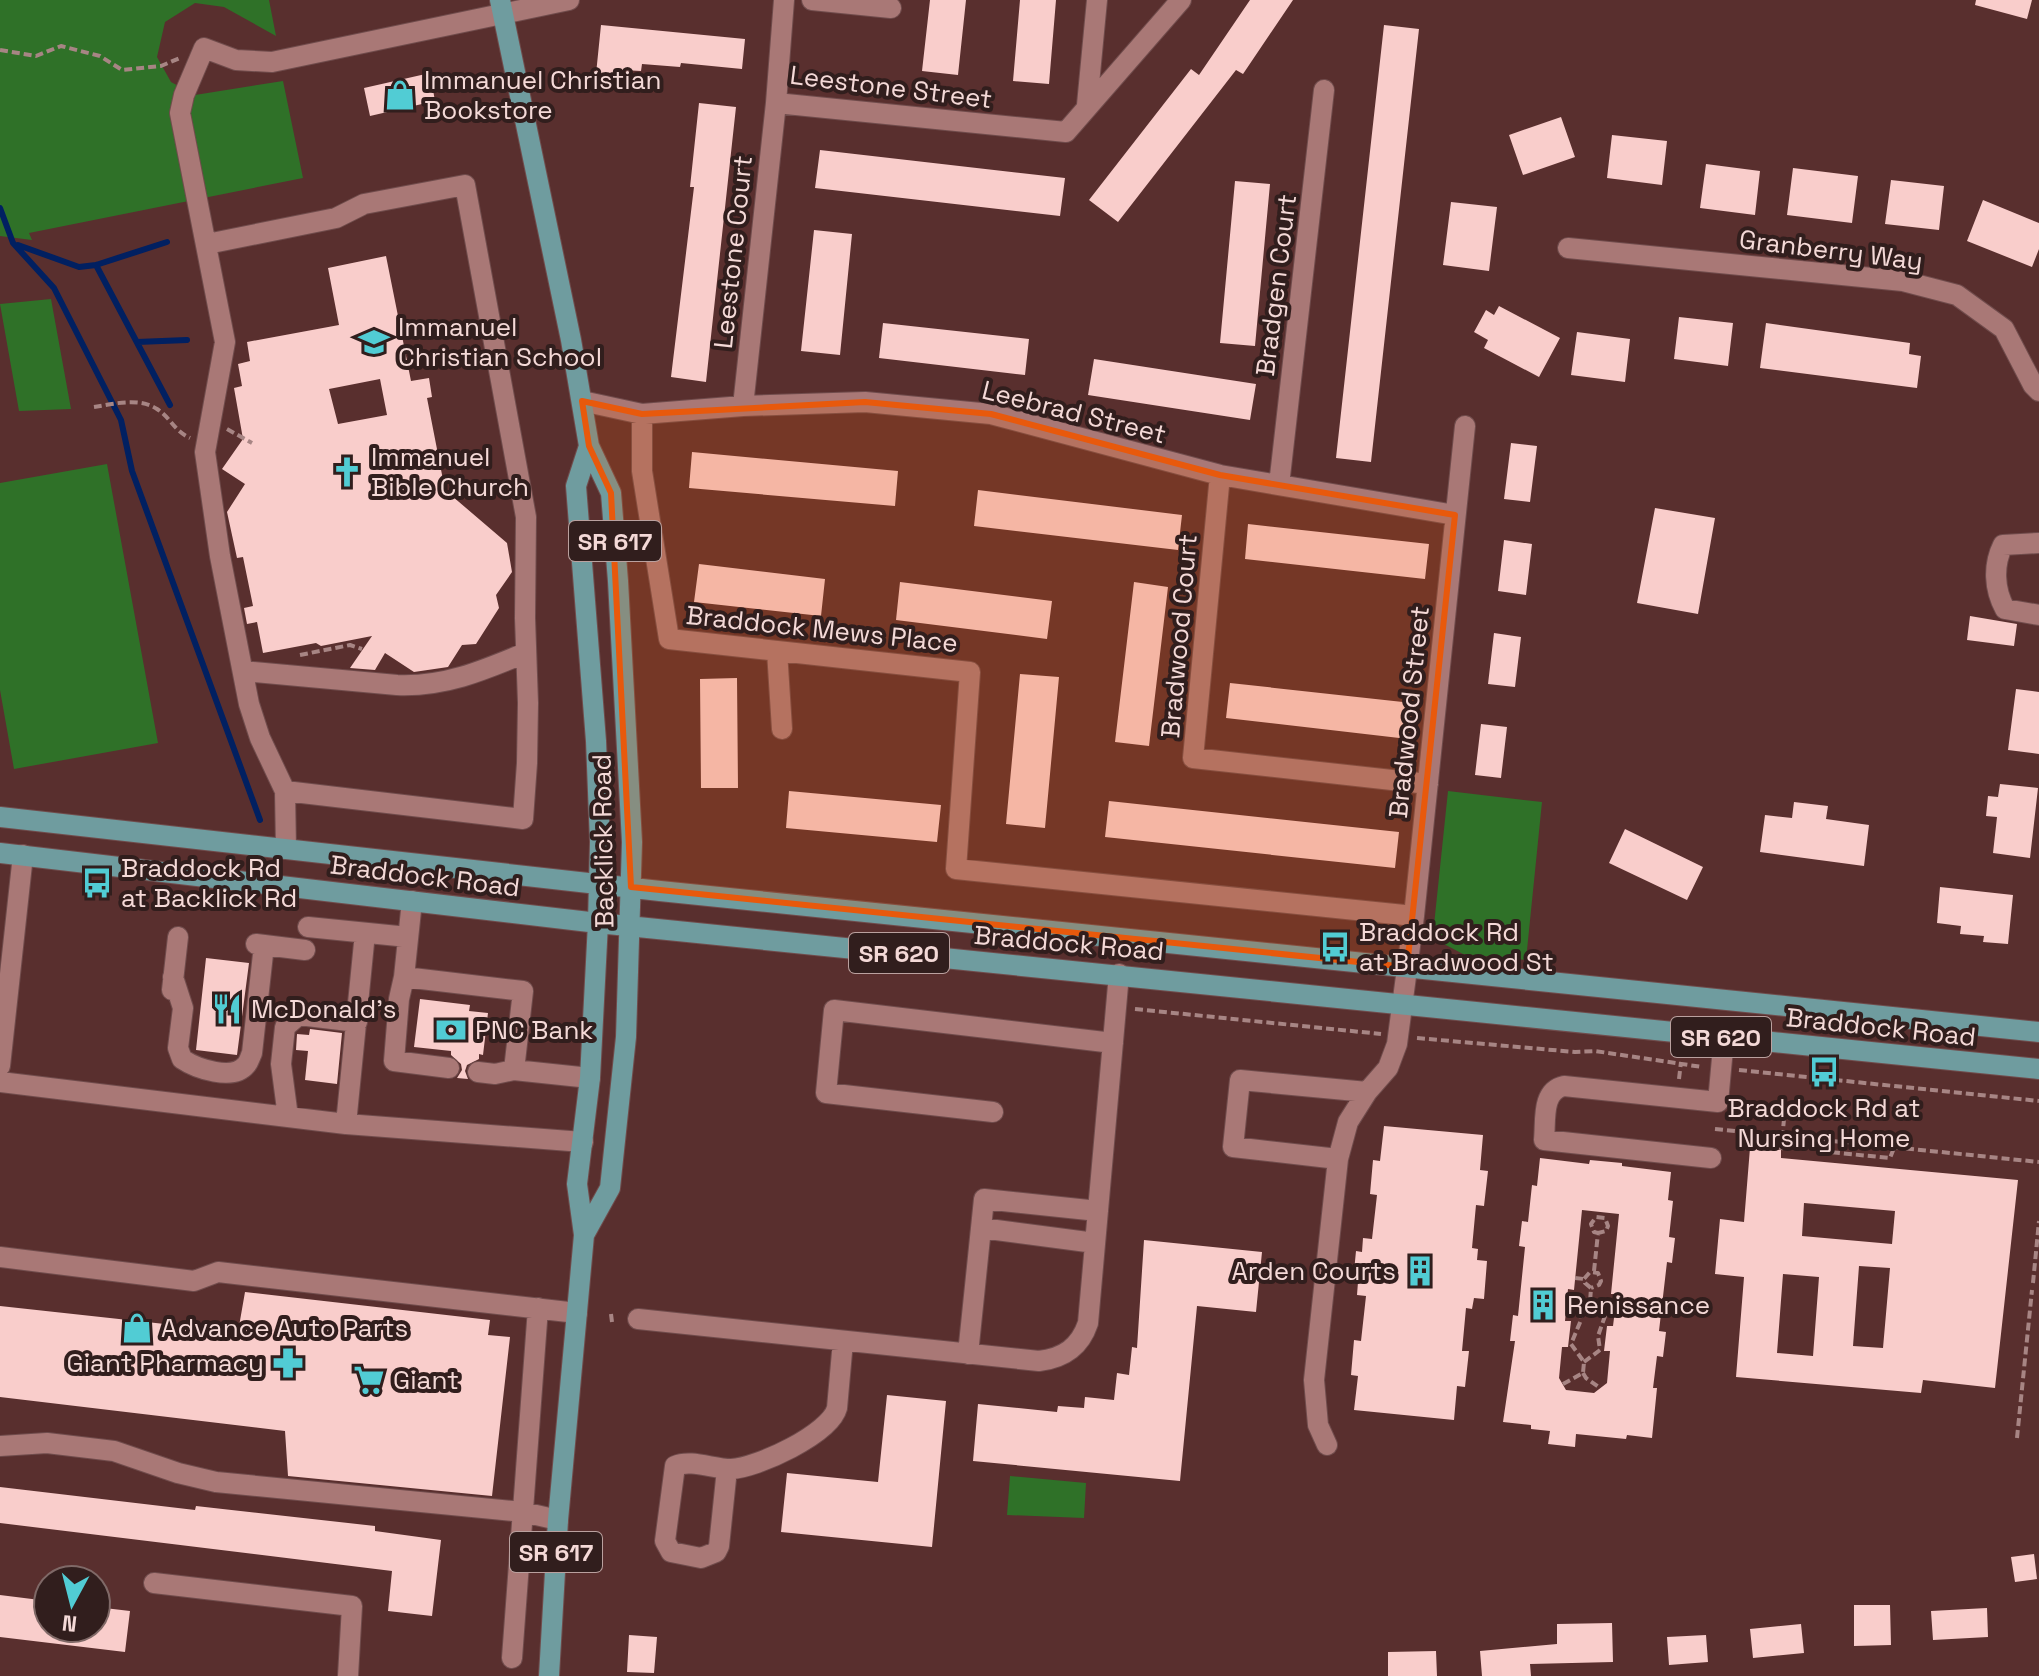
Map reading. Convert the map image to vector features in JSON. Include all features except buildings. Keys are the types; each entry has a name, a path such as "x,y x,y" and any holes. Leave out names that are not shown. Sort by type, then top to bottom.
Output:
{"main road":[{"name":"Backlick Road","path":"502,7 589,446 611,493 628,740 631,887 626,1037 610,1188 584,1235"},
{"name":"Backlick Road","path":"549,1676 558,1520 584,1235 577,1184 590,1078 598,923 596,741 576,486 589,446"},
{"name":"Braddock Road","path":"0,817 599,884 2039,1032"},
{"path":"23,855 26,820"},
{"name":"Braddock Road","path":"0,853 598,923 2039,1069"}],"street":[{"path":"286,849 285,791 260,738 249,704 220,556 205,452 225,347 180,113 184,95 204,48 236,60 272,62 502,7 569,0"},
{"name":"Leestone Street","path":"784,0 776,103 1066,132 1181,0"},
{"path":"812,0 891,8"},
{"path":"1087,105 1097,0"},
{"name":"Bradgen Court","path":"1279,485 1324,90"},
{"name":"Leestone Court","path":"743,406 776,103"},
{"path":"207,244 336,218 364,204 465,185 526,517 527,763 523,819 285,791"},
{"name":"Granberry Way","path":"1568,248 1903,281 1957,295 2004,329 2039,391"},
{"name":"Leebrad Street","path":"582,401 642,414 743,406 865,402 991,414 1220,475 1455,515"},
{"name":"Braddock Mews Place","path":"642,414 642,471 669,639 970,672 956,869 1414,916"},
{"name":"Bradwood Street","path":"1327,1445 1318,1425 1314,1380 1338,1159 1348,1122 1393,1058 1403,1003 1465,426"},
{"name":"Bradwood Court","path":"1220,475 1193,758 1428,784"},
{"path":"2039,543 2003,545 1997,556 1996,581 1998,596 2005,609 2039,615"},
{"path":"777,651 782,729"},
{"path":"243,671 422,685 464,678 525,653"},
{"path":"0,1066 23,855"},
{"path":"412,901 394,1061 449,1068"},
{"path":"308,927 408,937"},
{"path":"346,1124 365,933"},
{"path":"166,1046 178,937"},
{"path":"173,977 183,1008 178,1048 182,1059 200,1069 237,1071 246,1066 252,1053 260,945 305,950"},
{"path":"638,1319 1039,1361 1052,1360 1074,1348 1083,1337 1088,1323 1119,974"},
{"path":"404,977 523,991 514,1070"},
{"path":"993,1112 826,1093 834,1010 1113,1043"},
{"path":"288,1117 281,1064 285,1027 299,1015 357,1022"},
{"path":"1711,1158 1544,1140 1546,1112 1549,1094 1564,1086 1718,1102 1724,1037"},
{"path":"478,1072 495,1074 514,1070 590,1078"},
{"path":"1338,1159 1233,1147 1240,1080 1367,1092"},
{"path":"0,1082 346,1124 583,1142"},
{"path":"968,1354 984,1199 1098,1211"},
{"path":"981,1228 1095,1243"},
{"path":"0,1257 194,1281 218,1272 577,1313"},
{"path":"512,1658 538,1308"},
{"path":"727,1469 716,1552 701,1558 671,1552 665,1541 675,1466 684,1463 727,1469 754,1465 829,1423 837,1408 843,1341"},
{"path":"0,1446 47,1443 114,1451 178,1473 216,1482 523,1512 558,1520"},
{"path":"154,1583 352,1606 348,1676"}],"path":[{"path":"0,50 36,56 61,46 100,56 122,70 161,66 204,48"},
{"path":"94,407 144,404 158,409 178,433 207,442"},
{"path":"294,656 350,645 362,649"},
{"path":"1127,1008 1379,1033"},
{"path":"552,1025 577,1027"},
{"path":"1413,1037 1575,1052 1595,1051 1703,1067"},
{"path":"1679,1086 1681,1062"},
{"path":"1737,1070 2039,1101"},
{"path":"1781,1150 1785,1109"},
{"path":"1715,1129 2039,1162"},
{"path":"1819,1140 1819,1151 1890,1158 1894,1148"},
{"path":"1600,1214 1608,1226 1606,1231 1598,1233 1594,1232 1591,1224 1600,1214"},
{"path":"2033,1283 2039,1221"},
{"path":"1594,1271 1598,1233"},
{"path":"1584,1279 1594,1271"},
{"path":"1594,1271 1601,1281"},
{"path":"1575,1278 1584,1279"},
{"path":"1584,1279 1591,1288"},
{"path":"1601,1281 1612,1282"},
{"path":"1591,1288 1601,1281"},
{"path":"1590,1302 1591,1288"},
{"path":"2017,1438 2032,1290"},
{"path":"1584,1362 1600,1350 1598,1336 1605,1316 1590,1302"},
{"path":"1590,1302 1580,1308 1581,1320 1571,1344 1584,1362 1586,1378 1600,1388"},
{"path":"611,1314 612,1322"},
{"path":"1563,1384 1583,1373"}],"highlighted area":[{"path":"582,401 642,414 865,402 991,414 1220,475 1455,515 1407,967 631,887 611,493 589,446"}],"green space":[{"path":"0,0 269,0 276,36 224,7 195,3 165,22 157,57 171,82 195,95 283,81 303,178 29,233 32,240 0,236"},
{"path":"51,299 71,409 19,411 0,304"},
{"path":"107,464 158,743 14,769 0,690 0,483"},
{"path":"1448,791 1542,802 1526,960 1463,954 1444,944 1434,925"},
{"path":"1010,1476 1086,1483 1084,1518 1007,1515"}],"waterway":[{"path":"0,208 13,243 54,288 121,420 132,471 260,820"},
{"path":"18,245 79,267 96,265 167,242"},
{"path":"96,265 170,405"},
{"path":"137,342 187,340"}],"place":[{"name":"Immanuel Christian Bookstore","path":"400,95"},
{"name":"Immanuel Christian School","path":"374,342"},
{"name":"Immanuel Bible Church","path":"347,472"},
{"name":"Braddock Rd at Backlick Rd","path":"97,883"},
{"name":"Braddock Rd at Bradwood St","path":"1335,947"},
{"name":"McDonald's","path":"227,1009"},
{"name":"PNC Bank","path":"451,1030"},
{"name":"Braddock Rd at Nursing Home","path":"1824,1072"},
{"name":"Arden Courts","path":"1420,1271"},
{"name":"Renissance","path":"1543,1305"},
{"name":"Advance Auto Parts","path":"137,1328"},
{"name":"Giant Pharmacy","path":"288,1363"},
{"name":"Giant","path":"369,1380"}]}
